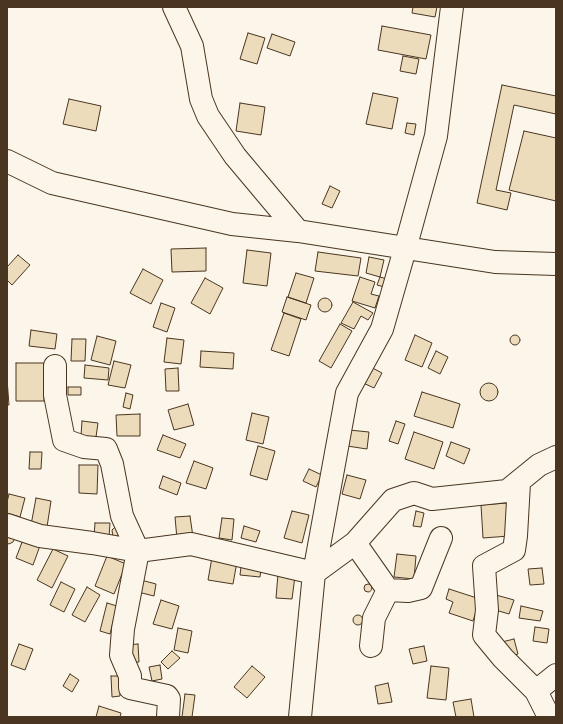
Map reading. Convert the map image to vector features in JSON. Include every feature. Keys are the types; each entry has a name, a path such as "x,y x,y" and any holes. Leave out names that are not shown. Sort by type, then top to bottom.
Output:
{"street":[{"path":"174,7 192,46 201,99 208,116 235,156 298,231"},
{"path":"300,717 314,573 347,393 382,330 436,136 452,7"},
{"path":"7,160 52,183 232,224 298,231 495,262 556,264"},
{"path":"54,366 55,396 64,440 84,447 106,449 112,464 122,516 138,552 123,629 121,655 130,676 130,688 167,696 169,699 168,717"},
{"path":"7,525 40,536 92,543 138,552 191,544 314,573 355,543 393,500 414,494 432,499 508,491 539,465 556,457"},
{"path":"519,483 514,550 484,566 487,610 484,634 503,658 536,691 549,717"},
{"path":"388,590 408,591 421,588 441,538"},
{"path":"355,543 388,590"},
{"path":"371,646 374,618 388,590"},
{"path":"536,691 556,675"}],"building":[{"path":"413,7 437,7 435,17 412,13"},
{"path":"382,26 431,35 426,59 378,50"},
{"path":"248,33 265,38 257,64 240,59"},
{"path":"272,34 295,42 290,56 267,48"},
{"path":"403,56 419,59 416,74 400,71"},
{"path":"502,85 556,96 556,114 514,105 496,190 511,193 507,210 477,203"},
{"path":"373,93 398,98 392,129 366,124"},
{"path":"69,99 101,106 96,131 63,124"},
{"path":"240,103 265,107 261,135 236,131"},
{"path":"407,123 416,124 414,135 405,133"},
{"path":"524,131 556,138 556,201 509,190"},
{"path":"330,186 340,191 332,208 322,204"},
{"path":"206,248 206,271 172,272 171,249"},
{"path":"247,250 271,253 267,286 243,283"},
{"path":"318,252 361,258 358,276 315,271"},
{"path":"18,255 30,265 12,285 7,280 7,267"},
{"path":"369,257 384,260 380,277 366,273"},
{"path":"143,269 163,280 151,304 130,293"},
{"path":"296,273 314,278 306,303 288,297"},
{"path":"360,277 375,282 371,294 379,296 375,308 352,301"},
{"path":"380,277 387,279 384,287 377,285"},
{"path":"205,278 223,288 210,314 191,303"},
{"path":"287,297 311,305 306,320 282,312"},
{"path":"322,298 328,298 332,302 332,308 328,312 322,312 318,308 318,302"},
{"path":"353,302 373,313 368,320 361,316 354,329 341,323"},
{"path":"161,303 175,308 167,332 153,327"},
{"path":"284,313 301,319 289,356 271,350"},
{"path":"340,324 352,331 331,368 319,361"},
{"path":"31,330 57,334 55,349 29,346"},
{"path":"415,335 432,343 422,367 405,360"},
{"path":"513,335 517,335 519,336 519,344 513,345 510,342 510,338"},
{"path":"97,336 116,341 110,365 91,360"},
{"path":"167,338 184,340 181,364 164,362"},
{"path":"72,339 86,339 85,361 71,361"},
{"path":"201,351 234,353 233,369 200,367"},
{"path":"436,351 448,357 440,374 428,368"},
{"path":"114,361 131,365 125,388 108,385"},
{"path":"16,363 44,363 44,401 16,401"},
{"path":"85,365 109,368 108,380 84,378"},
{"path":"367,365 382,373 374,388 359,381"},
{"path":"178,368 179,391 166,391 165,369"},
{"path":"7,379 9,405 7,405"},
{"path":"489,383 495,386 498,392 495,398 489,401 483,398 480,392 483,386"},
{"path":"68,387 81,387 81,395 68,395"},
{"path":"422,392 460,404 453,428 414,416"},
{"path":"126,393 133,395 130,409 123,407"},
{"path":"188,404 194,425 174,430 168,410"},
{"path":"252,413 269,417 263,444 246,440"},
{"path":"140,414 140,436 117,436 116,415"},
{"path":"82,421 98,423 96,437 81,436"},
{"path":"396,421 405,424 398,444 389,441"},
{"path":"349,430 369,432 367,449 347,446"},
{"path":"414,432 443,442 434,469 405,459"},
{"path":"163,435 186,444 180,458 157,450"},
{"path":"451,442 470,449 464,464 446,456"},
{"path":"258,446 275,451 267,480 250,475"},
{"path":"30,452 42,452 41,469 29,469"},
{"path":"194,461 213,468 206,489 186,483"},
{"path":"79,465 98,465 97,494 79,493"},
{"path":"309,469 322,475 316,487 303,481"},
{"path":"347,475 366,480 360,499 342,494"},
{"path":"163,476 181,483 177,495 159,488"},
{"path":"9,494 25,498 20,517 7,513"},
{"path":"36,498 51,501 47,527 31,525"},
{"path":"507,503 509,536 483,538 481,505"},
{"path":"292,511 309,515 302,543 284,538"},
{"path":"416,511 424,513 421,527 413,526"},
{"path":"190,516 193,537 177,539 175,517"},
{"path":"222,518 234,519 232,540 219,538"},
{"path":"95,523 110,523 109,537 94,537"},
{"path":"244,526 260,531 256,542 241,538"},
{"path":"115,527 121,539 113,538 112,530"},
{"path":"7,530 15,538 13,542 9,544 7,543"},
{"path":"24,537 41,543 33,565 16,558"},
{"path":"53,549 68,556 52,588 37,580"},
{"path":"213,552 238,556 233,584 208,580"},
{"path":"397,554 416,556 414,579 394,577"},
{"path":"107,556 126,564 114,594 95,586"},
{"path":"242,559 262,561 260,577 240,575"},
{"path":"542,568 544,584 530,585 528,569"},
{"path":"278,574 295,576 292,599 276,598"},
{"path":"141,580 156,584 154,596 138,592"},
{"path":"61,582 75,589 64,612 50,605"},
{"path":"366,584 370,584 372,588 370,592 366,592 364,590 364,586"},
{"path":"87,587 100,595 85,622 72,615"},
{"path":"449,589 480,599 473,621 449,613 453,602 446,599"},
{"path":"496,595 514,600 509,614 492,609"},
{"path":"161,600 179,606 172,629 153,624"},
{"path":"107,603 117,606 110,634 100,631"},
{"path":"521,606 543,611 540,621 519,618"},
{"path":"356,615 360,615 362,616 362,624 356,625 353,622 353,618"},
{"path":"535,627 549,629 547,643 533,641"},
{"path":"178,628 192,631 188,653 174,650"},
{"path":"514,639 518,654 507,658 502,642"},
{"path":"19,644 33,649 25,670 11,665"},
{"path":"138,644 139,662 127,663 126,645"},
{"path":"424,646 427,661 413,664 409,649"},
{"path":"172,651 180,658 168,669 161,662"},
{"path":"160,665 162,679 152,681 149,667"},
{"path":"252,666 265,677 247,698 234,687"},
{"path":"431,666 449,668 446,700 427,698"},
{"path":"70,674 79,680 72,692 63,686"},
{"path":"111,676 119,676 120,696 112,697"},
{"path":"388,683 392,702 378,704 375,686"},
{"path":"185,694 195,695 192,717 182,717"},
{"path":"471,699 474,717 456,717 453,702"},
{"path":"99,706 121,713 120,717 96,717"}]}
